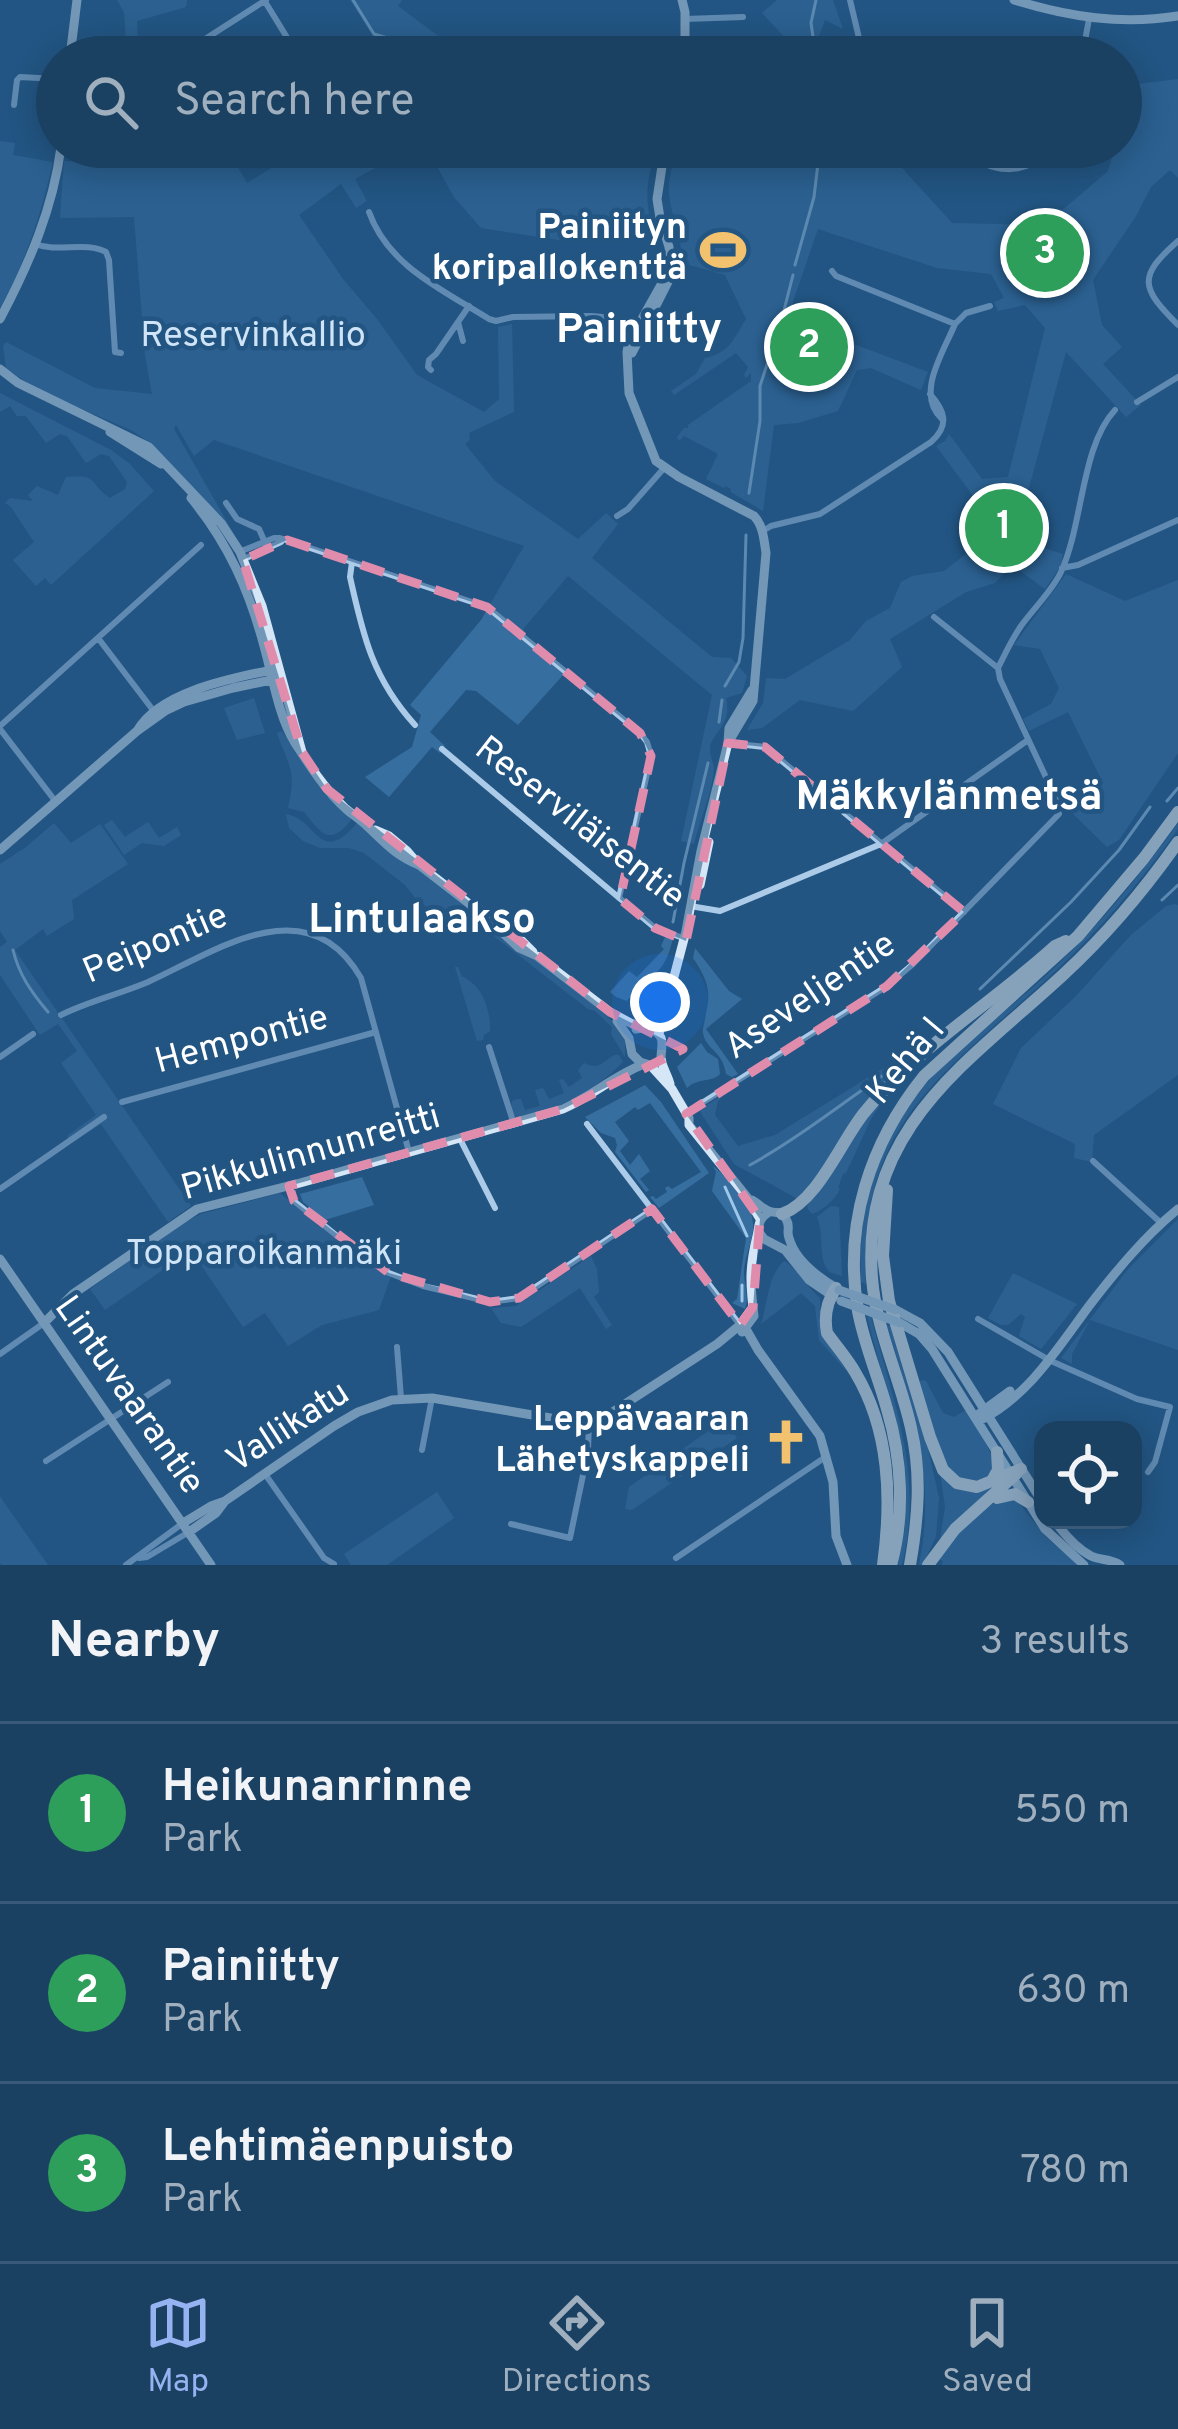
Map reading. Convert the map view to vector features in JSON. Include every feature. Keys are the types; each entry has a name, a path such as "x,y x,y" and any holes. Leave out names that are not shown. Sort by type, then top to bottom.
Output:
{"highway":[{"name":"Kehä I","path":"887,1565 900,1514 898,1459 858,1313 854,1276 856,1225 868,1175 889,1126 924,1076 1078,936 1178,812"},
{"name":"Kehä I","path":"910,1565 918,1511 916,1451 872,1279 875,1214 887,1173 910,1126 934,1092 1070,969 1178,842"},
{"path":"782,1210 892,1082 1055,946 1078,936"},
{"path":"887,1173 885,1278 934,1449 943,1470 957,1483 977,1487 1015,1473"},
{"path":"837,1294 827,1333 863,1387 885,1456 887,1565"},
{"path":"992,1480 998,1470 998,1452"},
{"path":"928,1565 950,1534 1015,1473"},
{"path":"985,1504 1009,1493 1034,1501"}],"street":[{"path":"73,36 77,0"},
{"path":"209,36 265,0 286,36"},
{"path":"850,0 860,36"},
{"path":"1014,0 1089,19 1178,16"},
{"path":"685,8 743,17"},
{"path":"1086,36 1089,19"},
{"path":"14,105 20,76 36,77"},
{"path":"0,319 35,244 58,168"},
{"path":"652,1062 664,1047 659,1034 710,838 728,728 754,685 766,553 757,519 656,460 628,393 627,364 637,333 670,280 669,247 657,199 662,168"},
{"path":"369,212 401,263 496,321 591,316 614,319 637,333"},
{"path":"1178,241 1160,257 1149,277 1155,302 1178,325"},
{"path":"35,244 53,249 94,247 106,252 115,352 121,352"},
{"path":"832,271 955,324"},
{"path":"431,370 428,360 469,306"},
{"path":"761,531 831,508 942,432 943,419 931,405 930,394 955,324 966,313 989,306"},
{"path":"458,322 463,341"},
{"path":"0,369 166,467 211,511 262,606 295,743 336,799 382,843 419,865 519,948 537,956 610,1012 659,1034"},
{"path":"1137,402 1178,376"},
{"path":"0,379 18,383"},
{"path":"998,668 1062,568 1096,442 1115,410"},
{"path":"617,516 665,467"},
{"path":"226,503 237,519 257,527 266,544"},
{"path":"1062,568 1178,520"},
{"path":"238,558 274,538 487,607 617,713 647,742 651,756 619,898"},
{"path":"56,802 0,728 201,545"},
{"path":"352,562 350,577 368,651 386,690 415,725"},
{"path":"692,907 720,910 881,844 1028,740 998,668 934,617"},
{"path":"98,638 156,714"},
{"path":"0,850 156,714 276,674"},
{"name":"Aseveljentie","path":"688,1115 886,986 1059,814 1028,740"},
{"path":"728,742 765,747 964,912"},
{"name":"Reserviläisentie","path":"442,749 655,928 684,937"},
{"name":"Peipontie","path":"61,1015 139,986 256,932 277,928 310,933 344,954 361,978 409,1152"},
{"path":"629,1038 668,1006"},
{"path":"610,1012 629,1038 632,1054 652,1062 688,1115 689,1125 747,1197 782,1210 788,1243 809,1280 900,1323 926,1341 982,1416 998,1452 1034,1499"},
{"name":"Hempontie","path":"122,1102 376,1032"},
{"path":"0,1057 33,1034"},
{"path":"489,1047 514,1124"},
{"name":"Pikkulinnunreitti","path":"614,1077 632,1054"},
{"name":"Pikkulinnunreitti","path":"44,1323 73,1294 197,1209 514,1124 576,1103 614,1077 652,1062"},
{"path":"0,1190 104,1117"},
{"path":"587,1124 812,1421 827,1456 836,1536 847,1565"},
{"path":"460,1139 495,1208"},
{"path":"1094,1161 1161,1223"},
{"path":"289,1186 294,1201 388,1273 490,1302 510,1301 652,1209"},
{"path":"982,1416 1048,1359 1135,1250 1178,1209"},
{"path":"511,1524 570,1538 588,1451 589,1420 617,1410 742,1329 753,1307 749,1268 758,1232 782,1210"},
{"path":"758,1232 770,1242 788,1243"},
{"path":"751,1258 770,1242"},
{"name":"Lintuvaarantie","path":"0,1259 212,1565"},
{"path":"837,1294 896,1310 935,1337 1015,1473"},
{"path":"978,1318 1048,1359 1137,1399 1174,1407 1148,1472"},
{"path":"0,1354 44,1323"},
{"path":"397,1347 401,1398"},
{"path":"46,1461 168,1382"},
{"name":"Vallikatu","path":"186,1527 216,1513 226,1501 358,1412 401,1398 432,1398 544,1419 589,1420"},
{"path":"422,1450 432,1398"},
{"path":"676,1558 827,1456"},
{"path":"265,1474 324,1558 334,1564"},
{"path":"126,1565 147,1557 186,1527"},
{"path":"1049,1529 1084,1565"},
{"path":"1061,1529 1098,1562 1112,1559 1120,1565"}],"highlighted area":[{"path":"287,540 487,607 640,733 651,756 620,899 655,928 686,941 728,743 765,747 964,912 887,986 686,1114 760,1219 753,1307 740,1325 652,1209 519,1298 490,1302 389,1273 294,1201 289,1186 563,1109 683,1049 610,1012 327,789 302,752 243,560"}],"green space":[{"path":"117,0 187,0 186,7 137,21 137,36 126,36 124,12"},
{"path":"350,0 402,0 398,6 438,36 373,36"},
{"path":"777,0 833,0 843,29 825,20 819,36 783,36 762,13"},
{"path":"1178,79 1178,178 1170,170 1151,187 1093,280 1102,325 1122,347 1103,364 1141,405 1126,417 1066,352 1015,539 1063,554 1061,566 1045,589 1012,565 995,583 966,592 890,639 902,667 853,711 800,700 762,728 747,730 763,703 766,678 785,679 850,640 866,621 890,608 901,582 944,571 992,534 983,509 936,446 949,434 982,479 1008,477 1045,328 1025,305 998,311 994,302 1004,298 991,274 937,268 818,229 787,319 928,372 921,390 871,368 857,370 838,411 774,425 763,511 726,486 706,479 718,454 684,436 679,441 677,437 751,381 751,373 746,378 748,367 736,353 674,395 671,391 696,374 705,358 726,348 746,319 725,275 682,263 669,194 672,168 902,168 952,223 1035,225 1065,208 1109,168 1142,168 1142,84"},
{"path":"0,141 15,143 13,155 36,159 36,168 51,168 32,237 0,308"},
{"name":"Reservinkallio","path":"64,168 238,168 247,183 271,168 375,168 355,179 367,201 356,208 341,184 299,215 343,279 417,375 484,412 499,399 498,327 512,324 514,412 469,433 465,444 495,481 578,539 606,513 618,524 592,558 712,657 731,658 747,676 742,693 726,698 724,723 711,744 713,778 694,844 681,841 712,695 568,576 524,628 523,637 564,674 518,725 476,691 466,690 430,732 445,746 440,753 432,747 389,797 365,777 412,747 421,715 410,705 481,620 524,546 214,440 194,456 176,425 232,536 152,444 6,368 6,342 95,388 152,394 134,217 60,218"},
{"path":"438,168 652,168 651,223 572,242 481,228 454,197"},
{"path":"0,393 111,450 154,491 51,585 45,578 36,586 13,560 34,542 5,503 10,498 33,501 28,495 37,486 58,495 66,477 89,478 110,498 125,489 127,482 109,456 101,454 86,463 67,436 60,434 46,443 26,416 17,416 10,406 0,412"},
{"path":"1066,574 1125,601 1178,580 1178,753 1119,840 1107,847 1071,812 1103,783 1068,712 1029,731 1023,719 1051,704 1059,688 1040,649 1014,645"},
{"path":"254,698 265,733 237,740 224,708"},
{"path":"282,731 317,784 352,819 337,833 326,834 304,812 288,808 292,776 277,733"},
{"path":"286,814 326,841 344,836 357,823 518,951 604,1012 625,1036 625,1057 611,1034 612,1027 595,1011 490,933 432,911 364,853 303,841 289,828"},
{"path":"112,820 125,837 148,822 159,838 177,827 181,835 164,846 142,843 124,855 104,825"},
{"path":"54,823 71,843 100,824 128,864 72,900 74,919 47,936 43,929 15,950 191,1206 168,1222 101,1124 72,1143 67,1136 96,1115 61,1063 77,1051 58,1024 40,1035 0,975 0,947 7,942 0,931 0,864"},
{"path":"1178,823 1164,849 1102,923 944,1073 916,1106 893,1141 876,1181 867,1228 866,1284 861,1282 869,1193 905,1113 942,1066 1087,935"},
{"path":"1175,904 1178,1075 1094,1135 1092,1162 1074,1158 1075,1144 993,1104 1021,1048 1131,935"},
{"path":"666,935 673,937 670,950 655,974 627,1001 610,992 629,971 637,977 664,949"},
{"path":"695,948 729,991 742,999 706,1029 738,1074 732,1077 703,1033 708,990 693,958"},
{"path":"455,967 476,986 486,1005 490,1031 483,1040 477,1041"},
{"path":"701,1043 718,1059 720,1074 687,1088 677,1067"},
{"path":"916,1048 919,1052 807,1191 796,1198 734,1164 699,1110 726,1093 715,1115 738,1146 775,1135"},
{"path":"614,1055 623,1062 587,1091 519,1120 514,1113 513,1100 521,1099 525,1110 540,1106 535,1090 543,1088 549,1099 564,1093 559,1080 569,1087 582,1078 578,1070 584,1063 596,1066"},
{"path":"645,1085 709,1173 659,1208 650,1197 656,1199 668,1186 672,1189 701,1172 650,1103 638,1110 635,1107 615,1122 629,1141 620,1151 630,1165 639,1154 650,1171 640,1179 646,1192 615,1152 615,1138 601,1133 585,1117"},
{"path":"891,1088 843,1174 838,1193 812,1214 807,1208 810,1198 852,1133"},
{"path":"713,1166 741,1194 751,1212 745,1309 732,1303 737,1299 746,1238 712,1191"},
{"path":"362,1177 374,1205 325,1220 300,1194"},
{"name":"Topparoikanmäki","path":"280,1193 351,1251 391,1276 379,1310 322,1325 288,1346 265,1313 243,1327 189,1252 105,1310 90,1289 201,1214"},
{"path":"831,1206 839,1207 842,1276 829,1272 822,1253 817,1217"},
{"path":"1178,1219 1178,1350 1090,1320 1072,1354 1072,1364 1061,1358 1128,1269"},
{"path":"591,1256 599,1292 594,1297 612,1325 606,1329 580,1288 521,1327 501,1323 491,1308 516,1306"},
{"path":"784,1261 820,1298 821,1326 848,1373 819,1340 815,1306 801,1293 761,1324 771,1282"},
{"path":"1013,1273 1077,1304 1041,1349 1019,1336 1025,1317 1021,1314 1008,1325 988,1318"},
{"path":"867,1317 871,1317 897,1410 908,1469 908,1532 902,1565 897,1565 905,1527 904,1455"},
{"path":"886,1324 892,1327 925,1435 939,1498 936,1536 923,1565 919,1565 924,1472"},
{"path":"922,1380 943,1413 954,1417 968,1409 993,1458 988,1476 956,1479 942,1458"},
{"path":"724,1420 737,1438 632,1510 625,1509 629,1487"},
{"path":"940,1472 956,1486 1006,1477 940,1540 945,1507"},
{"path":"437,1492 454,1518 387,1565 351,1565 344,1554"},
{"path":"0,1496 48,1565 0,1563"},
{"path":"1015,1498 1034,1522 1034,1529 1078,1563 942,1565 936,1557 952,1538 971,1519"}],"waterway":[{"path":"353,0 374,34 381,36"},
{"path":"813,36 816,0"},
{"path":"795,265 817,168"},
{"path":"780,326 793,275"},
{"path":"749,493 760,386 778,331"},
{"path":"725,686 739,662 743,638 746,535"},
{"path":"719,722 722,700"},
{"path":"673,922 708,763"},
{"path":"1167,801 1178,788"},
{"path":"980,989 1071,902 1119,850 1150,807"},
{"path":"1162,900 1178,885"},
{"path":"13,950 27,983 48,1012"},
{"path":"750,1165 897,1066"},
{"path":"725,1187 747,1236"},
{"path":"742,1285 742,1301"}],"place":[{"name":"Painiityn koripallokenttä","path":"723,250"},
{"name":"Lehtimäenpuisto","path":"1045,253"},
{"name":"Painiitty","path":"809,347"},
{"name":"Heikunanrinne","path":"1004,528"},
{"name":"Leppävaaran Lähetyskappeli","path":"786,1442"}],"district":[{"name":"Painiitty","path":"639,331"},
{"name":"Mäkkylänmetsä","path":"949,798"},
{"name":"Lintulaakso","path":"422,921"}]}
